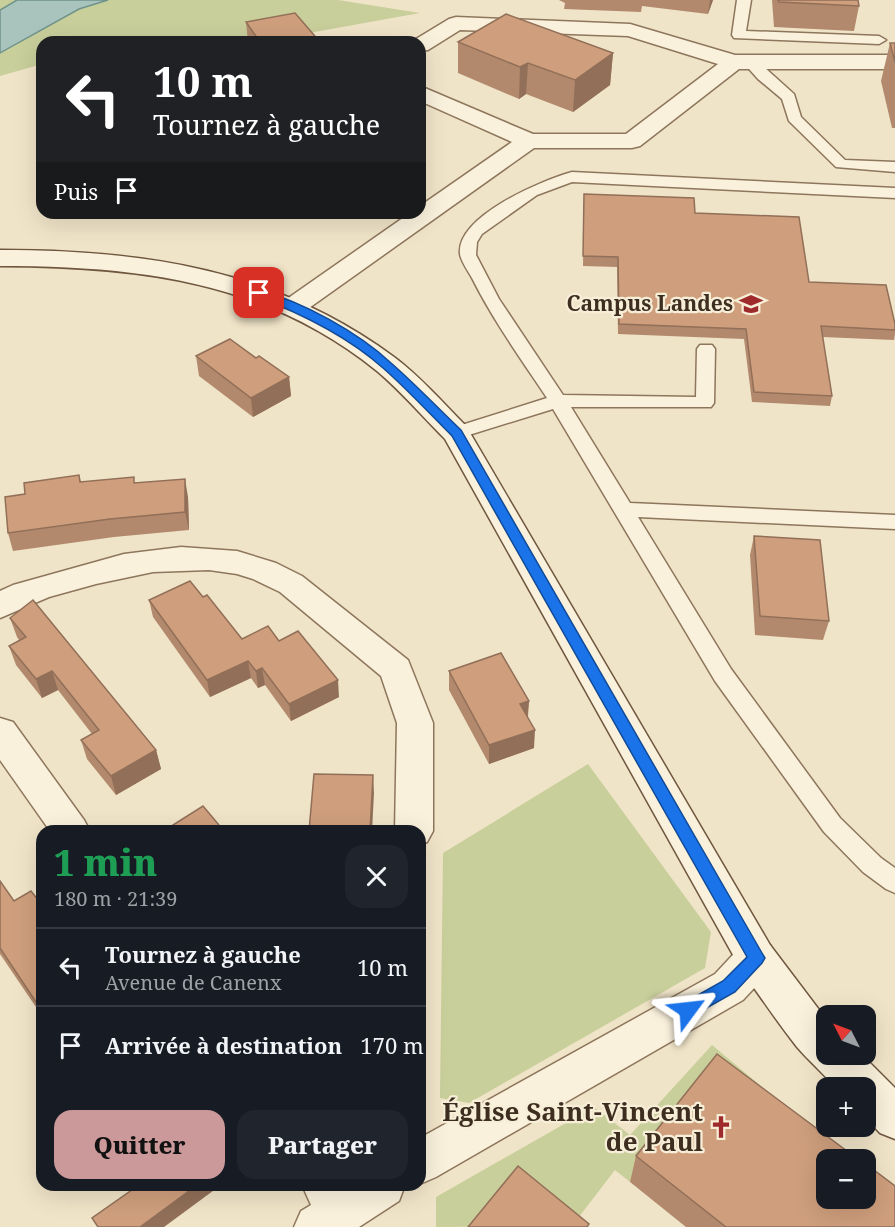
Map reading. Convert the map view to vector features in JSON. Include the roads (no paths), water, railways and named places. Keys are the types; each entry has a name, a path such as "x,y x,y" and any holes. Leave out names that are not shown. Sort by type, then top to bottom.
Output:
{"street":[{"path":"426,41 456,23 630,30 742,61 889,62"},
{"path":"426,96 529,141 632,141 742,61"},
{"path":"426,213 529,141"},
{"path":"293,307 418,219"},
{"path":"0,258 52,257 141,264 225,280 293,307 340,331 386,364 456,433 756,958 816,1037"},
{"path":"0,606 15,597 109,567 144,560 184,557 222,559 274,573 291,584 396,669 415,723 414,825"},
{"path":"0,732 67,825"},
{"path":"426,1159 729,987 756,958"},
{"path":"843,1065 855,1077"},
{"path":"876,1099 895,1118"},
{"path":"328,1208 369,1191"}],"lane":[{"path":"744,0 739,35 879,40"},
{"path":"742,61 789,97 794,118 841,164 895,167"},
{"path":"895,193 572,177 550,181 531,190 475,231 468,255 491,298 558,401 723,675 832,825 872,865 895,882"},
{"path":"456,433 558,401 705,403 706,349"},
{"path":"625,510 895,522"}],"water":[{"path":"17,0 108,0 79,9 0,53 0,10"}],"place":[{"name":"Campus Landes","path":"751,304"},
{"name":"Église Saint-Vincent de Paul","path":"721,1127"}]}
